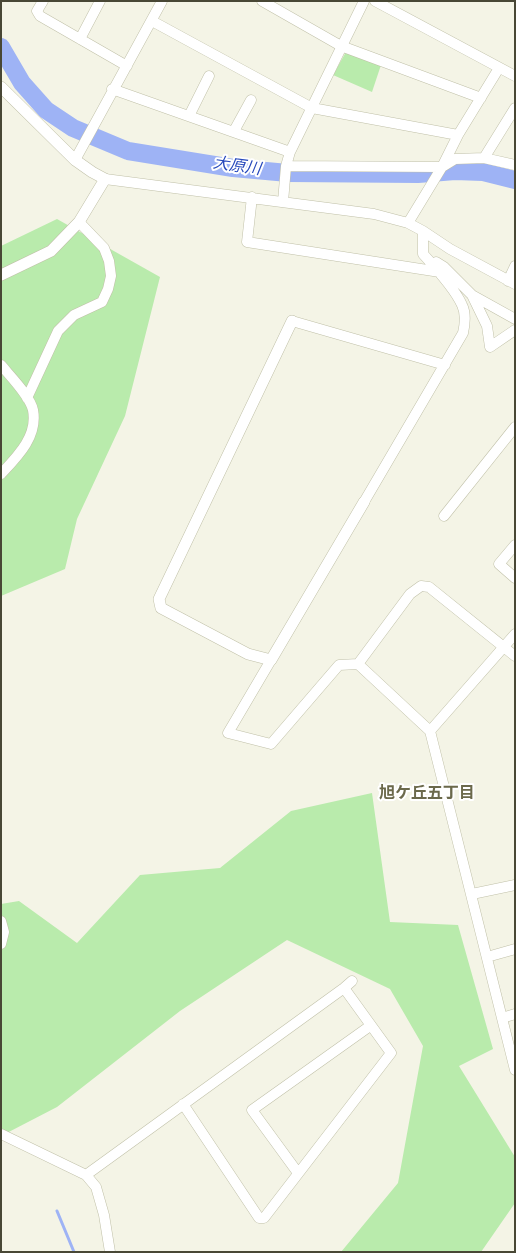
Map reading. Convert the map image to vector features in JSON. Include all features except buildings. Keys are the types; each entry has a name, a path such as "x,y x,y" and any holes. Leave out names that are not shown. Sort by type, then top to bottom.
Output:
{"street":[{"path":"43,1 37,11 40,16 127,66"},
{"path":"80,39 100,1"},
{"path":"75,160 112,89 127,66 162,1"},
{"path":"263,1 341,46 481,98"},
{"path":"283,202 286,166 290,152 364,1"},
{"path":"375,1 515,76"},
{"path":"152,21 312,108 458,135"},
{"path":"408,223 499,68"},
{"path":"190,116 209,76"},
{"path":"1,88 75,160 92,172 105,178 374,214 408,223 450,249 511,282 515,266"},
{"path":"112,89 290,152"},
{"path":"234,131 251,100"},
{"path":"484,158 515,108"},
{"path":"286,166 442,167 456,159 484,158 515,165"},
{"path":"1,275 51,251 79,222 105,178"},
{"path":"252,197 247,242 440,272"},
{"path":"27,398 58,331 74,315 102,302 108,290 111,276 104,248 79,222"},
{"path":"423,231 423,254 440,272 462,305 465,316 463,332 228,733 271,744 339,665 358,664 430,731 515,1070"},
{"path":"423,254 444,267 472,294 515,319"},
{"path":"472,294 487,326 490,347 515,330"},
{"path":"271,660 248,654 161,608 159,599 292,321 445,365"},
{"path":"1,365 27,398 33,409 32,434 18,456 1,474"},
{"path":"444,516 515,427"},
{"path":"515,545 499,564 515,578"},
{"path":"358,664 400,605 421,586 430,587 515,656"},
{"path":"430,731 515,634"},
{"path":"472,894 515,885"},
{"path":"1,921 4,932 1,944"},
{"path":"487,957 515,949"},
{"path":"86,1175 183,1104 348,984 370,1026 391,1053 264,1218 259,1218 183,1104"},
{"path":"502,1018 515,1014"},
{"path":"298,1173 252,1110 370,1026"},
{"path":"1,1134 86,1175 96,1187 104,1214 110,1252"}],"green space":[{"path":"346,52 381,65 372,92 333,75"},
{"path":"57,219 160,277 125,416 77,519 65,569 1,596 1,246"},
{"path":"372,793 390,922 458,925 493,1049 459,1066 515,1157 515,1203 481,1252 341,1252 398,1183 423,1046 390,989 287,940 180,1011 57,1107 1,1136 1,904 19,901 77,943 140,875 220,868 291,811"}],"waterway":[{"name":"大原川","path":"1,47 22,83 46,110 73,128 128,151 233,168 288,173 418,174 455,171 483,172 515,180"},
{"path":"57,1211 74,1252"}],"district":[{"name":"旭ケ丘五丁目","path":"427,793"}]}
